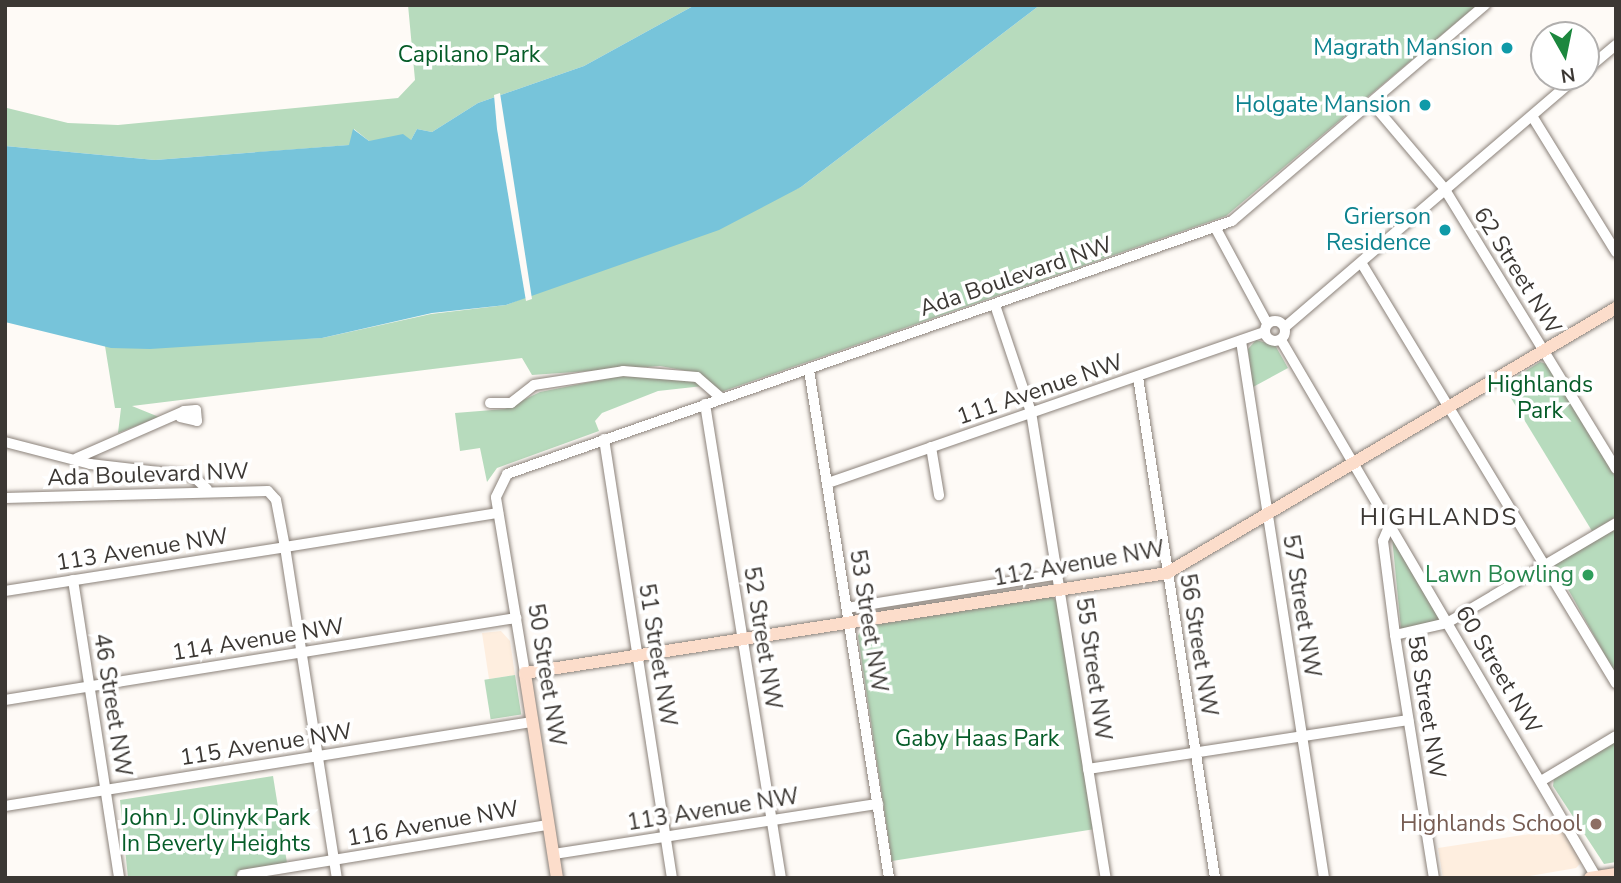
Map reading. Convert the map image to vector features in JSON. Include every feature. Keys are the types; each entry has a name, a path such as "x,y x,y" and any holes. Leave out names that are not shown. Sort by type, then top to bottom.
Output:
{"main road":[{"name":"112 Avenue NW","path":"525,673 1167,572 1267,517 1616,308"},
{"name":"50 Street NW","path":"525,673 557,878"}],"street":[{"name":"Ada Boulevard NW","path":"500,479 604,439 809,370 1232,220 1485,5"},
{"path":"1600,58 1616,45"},
{"path":"1215,227 1265,327 1281,340 1285,327 1362,264 1444,188 1561,91"},
{"name":"62 Street NW","path":"1372,103 1444,188 1616,469"},
{"path":"1532,116 1616,252"},
{"path":"1362,264 1616,683"},
{"name":"55 Street NW","path":"995,305 1031,412 1106,878"},
{"path":"1265,327 1285,327"},
{"name":"111 Avenue NW","path":"828,483 1241,341 1265,327"},
{"name":"60 Street NW","path":"1281,340 1388,529 1602,876"},
{"name":"57 Street NW","path":"1241,341 1324,878"},
{"name":"53 Street NW","path":"809,370 889,878"},
{"path":"490,403 511,403 534,385 623,371 697,377 721,398"},
{"name":"56 Street NW","path":"1138,377 1215,878"},
{"name":"52 Street NW","path":"705,404 781,878"},
{"path":"77,458 180,417"},
{"name":"51 Street NW","path":"604,439 673,878"},
{"path":"5,442 77,458 193,477 207,489"},
{"path":"931,447 939,495"},
{"name":"50 Street NW","path":"500,479 498,513 525,673"},
{"name":"Ada Boulevard NW","path":"5,498 207,489 268,491 276,500 285,547"},
{"path":"337,878 285,547 498,513"},
{"path":"1395,635 1447,623 1616,523"},
{"name":"58 Street NW","path":"1388,529 1383,541 1395,635 1434,878"},
{"name":"113 Avenue NW","path":"5,591 285,547"},
{"name":"112 Avenue NW","path":"847,608 1059,574"},
{"name":"46 Street NW","path":"73,580 119,878"},
{"name":"114 Avenue NW","path":"5,700 516,618"},
{"path":"1088,769 1408,720"},
{"name":"115 Avenue NW","path":"5,806 532,722"},
{"path":"1541,781 1616,736"},
{"name":"113 Avenue NW","path":"554,855 878,804"},
{"name":"116 Avenue NW","path":"242,875 549,825"}],"shaded area":[{"path":"501,631 510,641 515,675 489,679 482,633"},
{"path":"1563,829 1582,862 1576,868 1518,878 1443,878 1438,848"}],"green space":[{"name":"Capilano Park","path":"408,5 695,5 584,66 478,103 432,132 417,129 411,140 369,141 354,129 350,145 155,160 5,146 7,108 68,123 118,125 398,98 415,80"},
{"path":"1040,5 1477,5 1226,216 721,392 698,373 660,366 532,375 522,358 132,406 159,417 118,433 121,408 115,408 105,346 322,338 431,314 506,305 801,187"},
{"path":"1256,340 1275,345 1288,368 1253,387 1248,349"},
{"name":"Highlands Park","path":"1540,362 1547,364 1616,478 1616,517 1592,531 1503,385"},
{"path":"620,376 694,380 703,386 658,391 602,413 595,421 599,431 497,468 487,482 480,448 460,451 455,413 505,409 540,392"},
{"path":"1616,529 1616,675 1554,564"},
{"path":"1392,537 1442,620 1401,629"},
{"name":"Gaby Haas Park","path":"1052,597 1060,604 1095,829 892,861 858,636 862,627"},
{"path":"515,675 521,715 491,719 484,680"},
{"name":"Highlands School","path":"1616,740 1616,862 1604,864 1553,786 1554,778"},
{"name":"John J. Olinyk Park In Beverly Heights","path":"273,776 287,863 241,878 128,878 120,800"}],"water":[{"path":"695,5 1040,5 801,187 719,230 506,305 432,313 322,338 150,349 111,348 5,322 5,146 155,160 349,145 353,129 369,141 403,134 411,140 417,129 432,132 478,103 584,66"}],"pier":[{"path":"500,93 532,299 526,301 497,129 494,95"}],"place":[{"name":"Magrath Mansion","path":"1507,48"},
{"name":"Holgate Mansion","path":"1425,105"},
{"name":"Grierson Residence","path":"1445,230"},
{"name":"Lawn Bowling","path":"1588,575"},
{"name":"Highlands School","path":"1596,824"}],"district":[{"name":"HIGHLANDS","path":"1439,518"}]}
